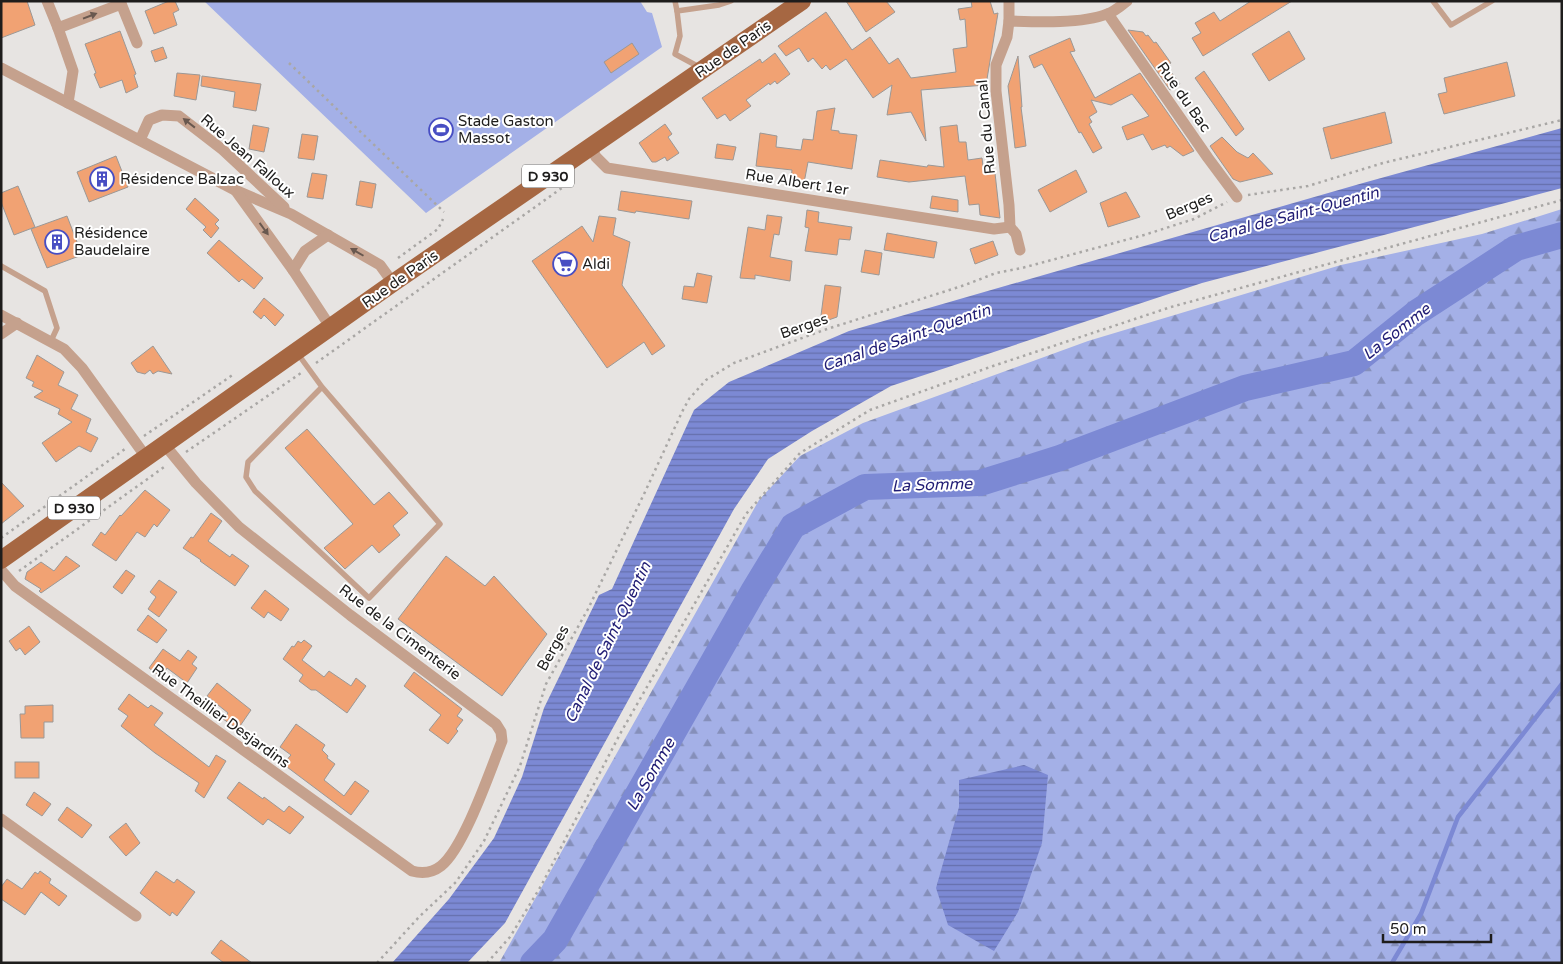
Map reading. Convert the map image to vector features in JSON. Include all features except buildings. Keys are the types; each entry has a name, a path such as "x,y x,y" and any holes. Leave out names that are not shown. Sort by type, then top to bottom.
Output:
{"main road":[{"name":"Rue de Paris","path":"1,560 331,328 388,276 590,146 704,70 802,1"}],"street":[{"path":"47,1 73,71 68,103"},
{"name":"Rue du Canal","path":"1009,1 1007,37 996,65 996,91 1010,227 1016,234 1020,250"},
{"path":"1009,21 1050,22 1108,14 1126,1"},
{"path":"58,28 121,3 137,43"},
{"name":"Rue du Bac","path":"1108,14 1208,158 1237,196"},
{"name":"Rue Jean Falloux","path":"1,68 235,190 291,214 380,266 388,276"},
{"name":"Rue Jean Falloux","path":"140,140 150,120 162,115 179,116 224,150 291,214"},
{"name":"Rue Albert 1er","path":"590,146 596,157 607,168 994,229 1010,227"},
{"name":"Rue Jean Falloux","path":"235,190 293,270 331,328"},
{"path":"293,270 305,251 328,235"},
{"path":"1,315 64,349 82,368 146,457"},
{"path":"1,334 17,323"},
{"name":"Rue de la Cimenterie","path":"164,444 176,461 239,527 350,615 496,724 502,741 471,818 453,851 442,866 429,872"},
{"name":"Rue Theillier Desjardins","path":"1,570 15,586 412,871 420,874 429,872"},
{"path":"1,819 136,916"}],"lane":[{"path":"675,1 680,36 675,54 704,70"},
{"path":"677,11 718,5 731,1"},
{"path":"1433,1 1451,25 1492,1"},
{"path":"1,266 45,291 57,328 51,341"},
{"path":"297,352 322,387 440,524 369,598 255,491 246,477 248,462 322,387"}],"path":[{"path":"289,63 444,212"},
{"name":"Berges","path":"377,963 419,917 456,882 484,841 520,766 546,684 588,608 682,412 689,399 706,380 734,362 824,330 965,285 996,273 1022,268 1144,235 1194,219 1237,196 1308,186 1383,163 1562,120"},
{"path":"487,963 510,937 541,886 620,734 746,514 800,453 870,410 1124,321 1562,200"},
{"path":"388,276 438,229 443,219"},
{"path":"1,538 237,372"}],"green space":[{"name":"Stade Gaston Massot","path":"204,1 640,1 647,12 652,13 662,47 426,213"},
{"path":"1562,209 1562,963 499,963 759,500 800,456 863,423 1088,341 1341,265 1482,234"}],"water":[{"name":"Canal de Saint-Quentin","path":"1562,128 1562,188 1202,283 891,386 812,431 768,459 734,509 505,923 467,963 392,963 449,899 494,838 522,777 544,708 599,595 612,589 694,410 729,382 849,331 1363,183"},
{"path":"1024,765 1048,775 1042,843 1018,912 994,951 948,925 936,888 959,807 959,780"}],"waterway":[{"name":"La Somme","path":"533,963 555,940 754,590 793,526 865,487 980,483 1060,458 1245,388 1354,363 1416,313 1516,248 1562,235"},
{"path":"1392,963 1421,914 1458,817 1562,684"}],"place":[{"name":"Stade Gaston Massot","path":"441,130"},
{"name":"Résidence Balzac","path":"102,179"},
{"name":"Résidence Baudelaire","path":"57,242"},
{"name":"Aldi","path":"565,264"}]}
